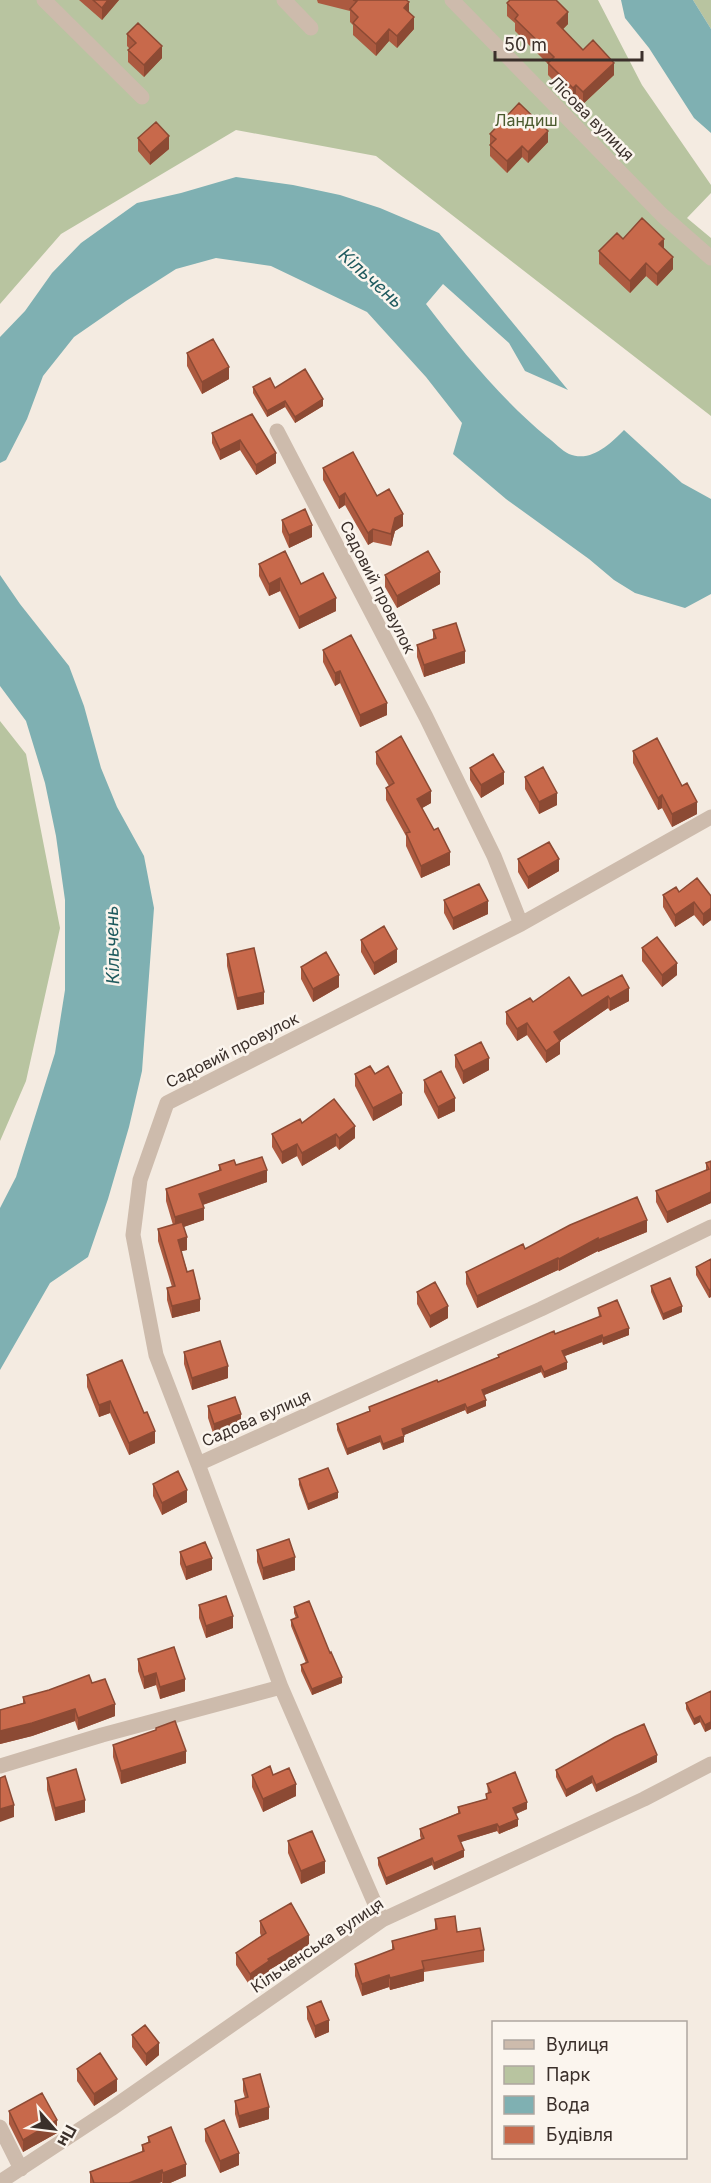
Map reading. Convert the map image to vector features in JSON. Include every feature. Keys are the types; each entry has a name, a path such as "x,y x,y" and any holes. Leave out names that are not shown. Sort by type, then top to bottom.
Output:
{"street":[{"path":"44,0 142,97"},
{"path":"284,0 311,28"},
{"name":"Лісова вулиця","path":"452,0 662,215 711,258"},
{"name":"Садовий провулок","path":"277,431 426,717 494,856 521,924"},
{"name":"Садовий провулок","path":"198,1464 156,1355 133,1235 140,1180 167,1103 521,924 711,817"},
{"name":"Садова вулиця","path":"382,1920 281,1687 198,1464 541,1309 711,1227"},
{"path":"0,1766 102,1735 281,1687"},
{"name":"Кільченська вулиця","path":"0,2182 111,2109 382,1920 644,1799 711,1764"},
{"path":"0,2127 21,2169"}],"green space":[{"name":"Ландиш","path":"0,0 598,0 642,85 711,185 711,193 687,218 711,238 711,416 376,156 236,130 61,234 0,304"},
{"path":"693,0 711,0 711,29"},
{"path":"0,721 26,754 60,928 26,1081 0,1141"}],"water":[{"path":"621,0 693,0 711,29 711,133 694,118 649,48 625,18"},
{"name":"Кільчень","path":"236,177 293,185 340,195 380,208 439,233 568,390 525,371 509,343 443,284 426,304 468,357 514,407 561,449 577,456 600,451 624,430 682,483 711,499 711,594 685,608 635,593 614,580 589,559 506,499 453,454 462,423 426,377 367,312 271,266 216,258 176,269 74,337 43,376 27,419 6,460 0,463 0,337 25,311 52,273 81,243 137,203"},
{"name":"Кільчень","path":"0,575 69,666 84,706 101,768 117,807 144,856 154,908 142,1071 129,1127 108,1199 88,1257 50,1283 0,1370 0,1208 16,1177 55,1053 65,990 65,900 56,836 45,783 26,721 0,686"}],"building":[{"path":"93,0 108,0 102,8"},
{"path":"353,0 406,0 409,2 404,8 414,17 397,36 389,29 376,44 353,23 358,17 350,9 357,1"},
{"path":"510,0 556,0 568,12 557,23 583,50 593,40 614,63 583,92 576,85 573,88 548,63 554,57 515,19 518,15 507,3"},
{"path":"138,23 162,46 144,65 128,50 136,43 127,34"},
{"path":"519,103 548,131 528,152 522,146 507,161 490,145 496,139 490,134"},
{"path":"156,122 169,136 150,153 138,138"},
{"path":"642,218 664,239 659,244 673,257 657,274 646,263 630,281 599,251 617,233 623,239"},
{"path":"213,339 229,367 202,382 187,353"},
{"path":"305,369 323,399 295,417 285,401 267,411 253,387 270,378 275,388"},
{"path":"252,414 276,453 256,465 240,440 220,450 212,433"},
{"path":"353,452 377,496 389,489 403,514 395,518 391,534 373,529 368,533 345,493 339,497 323,468"},
{"path":"305,509 312,525 289,535 282,520"},
{"path":"285,551 301,584 323,573 336,598 299,617 280,578 269,584 259,564"},
{"path":"428,551 440,572 397,596 385,575"},
{"path":"456,623 465,651 424,665 417,645 436,638 433,630"},
{"path":"351,635 387,703 360,715 340,671 335,673 323,650"},
{"path":"401,736 431,791 417,799 434,830 438,828 450,852 421,866 406,833 410,832 386,788 394,783 376,752"},
{"path":"657,738 682,786 687,783 697,802 672,814 662,795 658,798 633,751"},
{"path":"493,754 504,772 481,785 470,768"},
{"path":"543,767 557,793 539,802 525,777"},
{"path":"549,842 559,859 528,877 518,859"},
{"path":"697,878 711,896 711,908 703,914 694,902 675,915 663,895 676,887 679,892"},
{"path":"479,884 488,901 453,918 444,900"},
{"path":"384,926 397,949 374,963 361,940"},
{"path":"657,937 677,963 662,975 642,948"},
{"path":"254,948 264,992 237,998 227,954"},
{"path":"326,952 339,975 313,989 301,967"},
{"path":"622,975 629,988 610,999 608,996 554,1032 560,1041 546,1051 527,1023 517,1029 506,1012 530,998 533,1002 569,977 582,996"},
{"path":"481,1042 489,1058 463,1071 455,1055"},
{"path":"370,1066 375,1074 388,1066 402,1093 373,1108 355,1074"},
{"path":"441,1071 455,1098 438,1107 424,1080"},
{"path":"334,1099 355,1126 339,1138 336,1134 302,1153 297,1144 282,1152 272,1134 300,1119 302,1123"},
{"path":"262,1157 267,1170 199,1194 204,1208 175,1217 166,1189 221,1170 219,1165 234,1160 236,1165"},
{"path":"711,1161 711,1192 667,1212 656,1191 709,1169 706,1163"},
{"path":"637,1197 647,1220 598,1240 598,1238 559,1259 477,1296 466,1272 523,1244 525,1249 570,1225"},
{"path":"182,1222 187,1237 178,1240 187,1272 193,1270 200,1299 172,1306 167,1288 175,1286 158,1229"},
{"path":"711,1259 711,1289 709,1290 696,1267"},
{"path":"670,1278 682,1306 663,1314 651,1286"},
{"path":"435,1282 448,1306 430,1316 417,1292"},
{"path":"617,1300 629,1328 603,1338 602,1335 562,1351 567,1362 544,1372 541,1366 482,1390 486,1400 467,1408 465,1404 402,1429 404,1436 383,1444 380,1436 347,1449 337,1424 370,1411 369,1407 499,1357 498,1355 554,1331 555,1334 601,1316 598,1308"},
{"path":"220,1341 228,1366 192,1378 184,1352"},
{"path":"122,1360 144,1413 147,1412 155,1431 129,1443 110,1401 99,1405 87,1375"},
{"path":"235,1397 241,1414 214,1424 208,1406"},
{"path":"328,1468 338,1492 308,1504 299,1479"},
{"path":"178,1471 187,1490 162,1503 153,1484"},
{"path":"289,1539 295,1557 263,1568 257,1550"},
{"path":"205,1542 212,1558 186,1567 180,1552"},
{"path":"226,1596 233,1616 206,1626 199,1605"},
{"path":"309,1601 342,1677 312,1689 301,1665 308,1662 291,1620 298,1617 294,1607"},
{"path":"174,1647 185,1679 160,1687 156,1673 144,1677 138,1659"},
{"path":"89,1675 92,1683 105,1679 115,1704 78,1718 75,1709 0,1731 0,1710 25,1703 23,1697"},
{"path":"711,1691 711,1722 705,1725 700,1716 694,1719 686,1703"},
{"path":"175,1721 186,1751 121,1771 113,1745"},
{"path":"644,1724 657,1755 596,1785 592,1776 566,1790 556,1770 615,1737"},
{"path":"270,1766 273,1775 289,1768 296,1784 263,1799 252,1775"},
{"path":"76,1769 85,1800 55,1808 47,1778"},
{"path":"515,1772 527,1802 513,1808 518,1819 499,1827 497,1824 458,1836 464,1850 434,1863 432,1858 386,1878 378,1858 424,1838 420,1829 460,1813 458,1807 487,1799 486,1794 491,1792 487,1784"},
{"path":"5,1776 14,1805 0,1809 0,1778"},
{"path":"312,1831 325,1861 301,1871 288,1841"},
{"path":"291,1903 309,1935 268,1959 269,1961 250,1974 236,1953 266,1933 260,1921"},
{"path":"455,1916 457,1932 480,1928 484,1950 422,1961 424,1969 390,1978 389,1975 362,1984 355,1964 394,1949 392,1941 437,1929 435,1919"},
{"path":"321,2001 329,2020 315,2026 307,2007"},
{"path":"145,2025 159,2043 146,2054 132,2035"},
{"path":"100,2053 117,2079 94,2094 77,2069"},
{"path":"260,2074 269,2107 239,2116 235,2101 248,2097 243,2079"},
{"path":"42,2093 57,2120 23,2140 9,2111"},
{"path":"224,2120 239,2153 220,2161 205,2129"},
{"path":"171,2127 186,2164 163,2173 162,2170 129,2183 94,2183 90,2172 144,2151 142,2145 150,2142 148,2137"}]}
